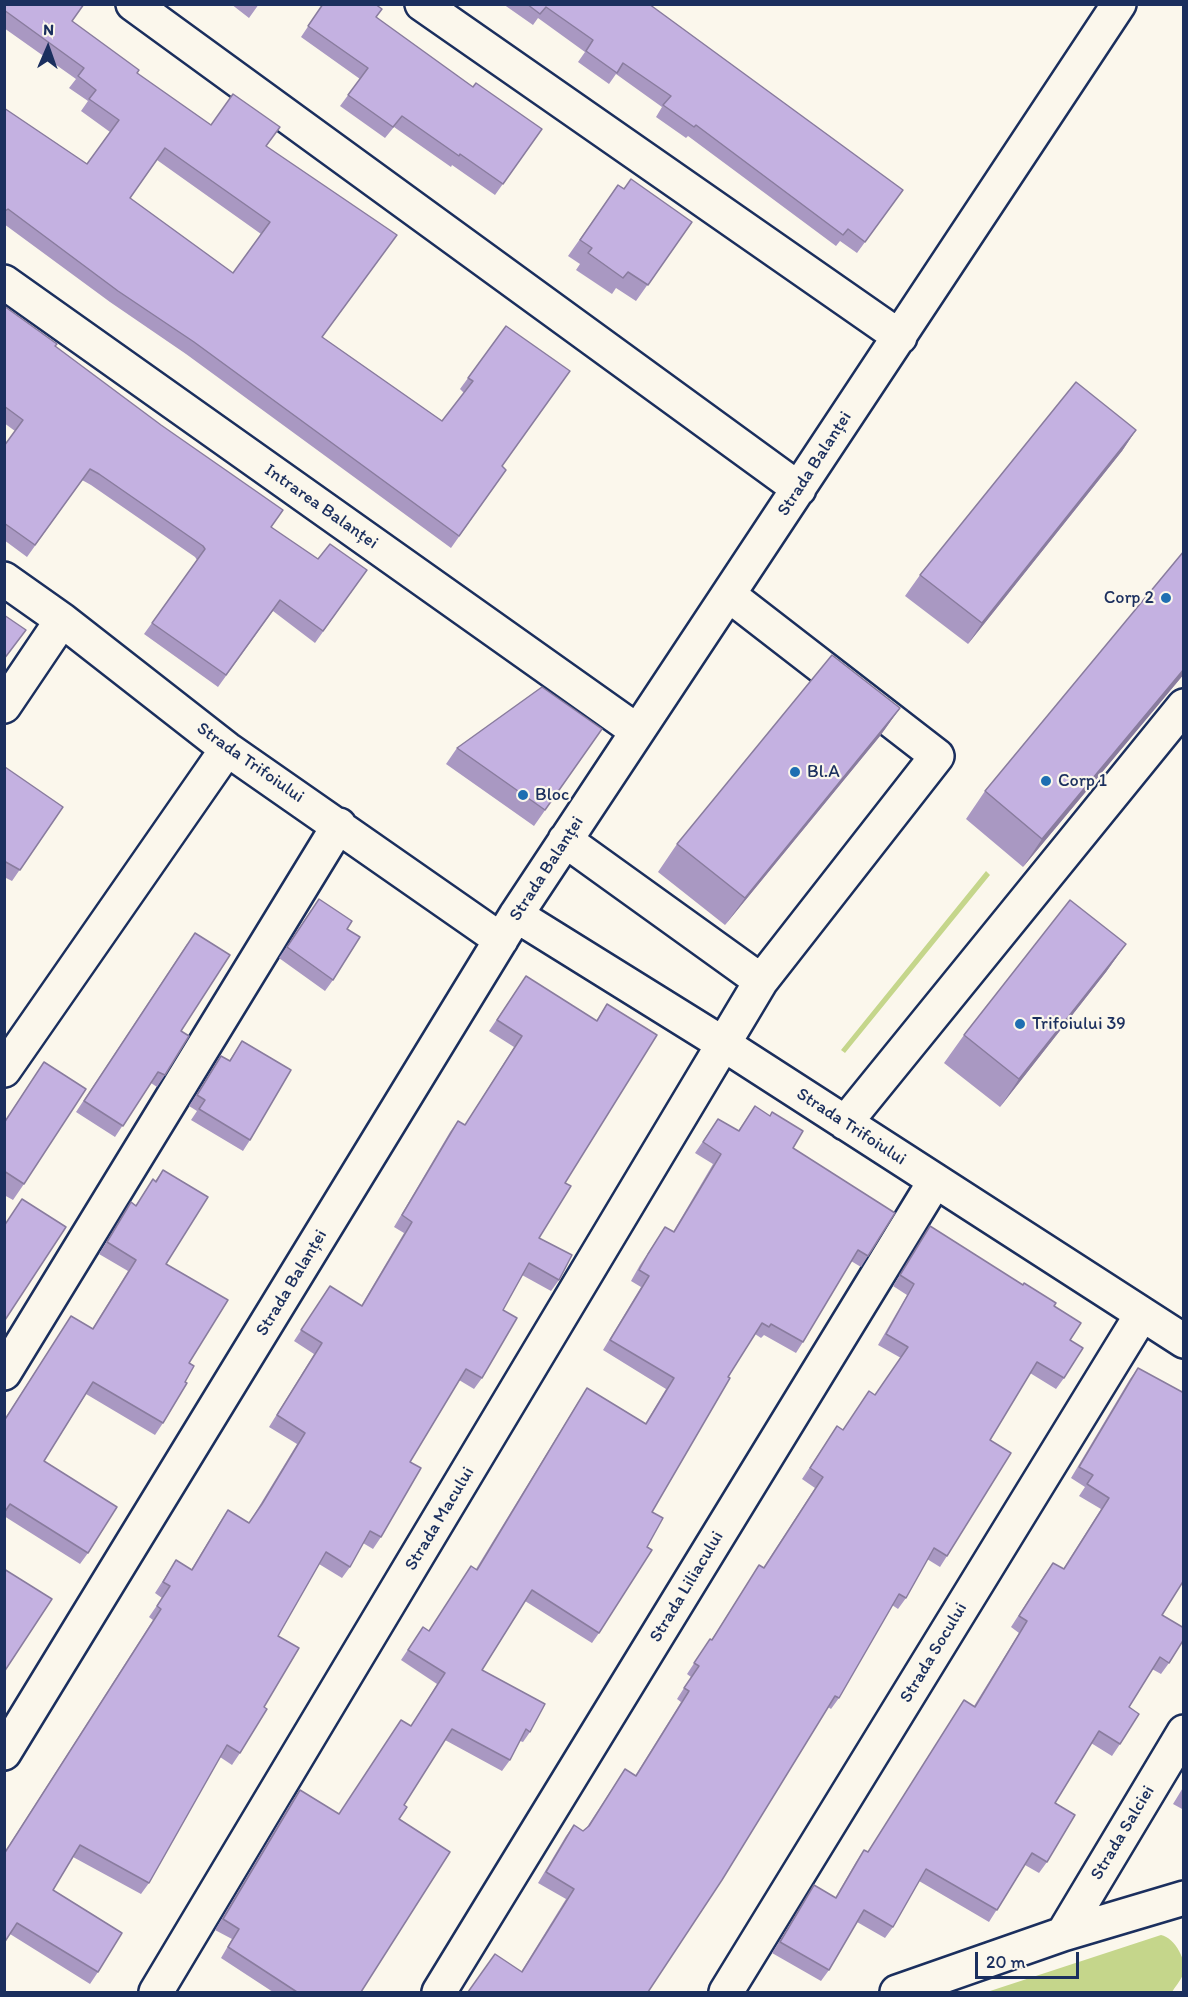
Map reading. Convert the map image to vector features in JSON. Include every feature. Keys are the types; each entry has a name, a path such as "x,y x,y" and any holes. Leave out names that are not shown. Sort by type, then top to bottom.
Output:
{"street":[{"path":"134,4 799,489"},
{"path":"422,4 900,337"},
{"name":"Strada Balanței","path":"4,1753 509,927 1119,4"},
{"name":"Intrarea Balanței","path":"4,282 637,731"},
{"name":"Strada Trifoiului","path":"4,579 63,620 227,749 339,825 509,927 725,1045 1184,1341"},
{"name":"Strada Macului","path":"156,1992 725,1045 761,981 937,756 729,595"},
{"path":"4,706 63,620"},
{"path":"845,1123 1184,706"},
{"path":"4,1070 227,749"},
{"path":"4,1373 339,825"},
{"path":"565,840 761,981"},
{"name":"Strada Liliacului","path":"439,1992 935,1181"},
{"name":"Strada Socului","path":"726,1992 1142,1314"},
{"name":"Strada Salciei","path":"1063,1934 1184,1732"},
{"path":"897,1992 1063,1934 1184,1898"}],"green space":[{"path":"986,871 990,875 845,1053 841,1050"},
{"path":"1161,1935 1175,1945 1184,1963 1183,1975 1172,1992 987,1992"}],"building":[{"path":"4,4 84,4 72,21 139,70 137,73 211,125 233,94 280,127 266,146 397,235 322,337 442,421 473,381 468,378 506,326 570,371 502,466 506,470 459,536 194,342 118,291 8,209 4,211 4,108 87,164 119,120 89,99 96,90 78,76 84,68 4,10","holes":["165,148 270,222 233,273 130,198"]},
{"path":"323,4 375,4 382,9 376,17 473,87 476,83 542,129 503,184 402,116 393,127 348,95 368,68 308,26"},
{"path":"527,4 649,4 903,190 865,242 848,229 843,235 696,125 694,127 663,105 671,96 623,63 617,73 586,51 593,40 546,7 540,14"},
{"path":"631,179 692,222 648,285 628,272 623,278 588,253 592,248 580,240 618,185 624,189"},
{"path":"4,306 161,425 283,510 271,527 318,559 330,544 367,570 323,631 280,600 226,675 152,623 205,549 90,469 35,545 4,523 4,446 23,420 4,406"},
{"path":"1076,382 1136,430 982,623 920,575"},
{"path":"1184,551 1184,669 1042,839 985,791"},
{"path":"4,615 26,630 4,659"},
{"name":"Bl.A","path":"832,655 900,708 745,898 677,844"},
{"name":"Bloc","path":"542,687 602,729 545,810 457,748"},
{"path":"5,767 63,807 20,870 4,861"},
{"path":"319,899 352,921 347,929 360,937 333,980 287,947"},
{"name":"Trifoiului 39","path":"1070,900 1126,944 1019,1079 964,1035"},
{"path":"195,933 230,955 181,1031 189,1036 165,1075 158,1072 123,1126 84,1101"},
{"path":"526,976 597,1021 607,1004 657,1035 565,1183 571,1186 539,1238 572,1255 559,1280 529,1263 503,1310 517,1318 482,1378 466,1369 410,1462 421,1468 381,1537 370,1531 350,1567 326,1552 278,1636 299,1648 264,1707 267,1709 240,1753 227,1745 149,1883 80,1845 53,1890 122,1933 98,1972 17,1923 4,1943 4,1854 161,1609 157,1606 170,1586 163,1582 176,1560 192,1570 228,1510 249,1523 305,1433 277,1415 322,1343 301,1330 330,1286 362,1306 412,1222 402,1215 458,1121 465,1125 522,1036 497,1020"},
{"path":"242,1041 291,1070 250,1140 199,1109 205,1100 197,1095 221,1056 230,1061"},
{"path":"44,1062 86,1089 24,1184 4,1171 4,1123"},
{"path":"755,1106 770,1116 772,1112 803,1131 793,1148 895,1213 868,1256 858,1250 803,1342 771,1324 769,1327 762,1323 728,1377 730,1378 652,1512 663,1518 647,1547 652,1550 599,1633 532,1590 482,1670 545,1704 530,1732 526,1729 510,1760 452,1729 404,1805 407,1807 399,1819 450,1852 361,1992 297,1992 228,1947 239,1929 223,1919 300,1790 339,1814 401,1720 411,1726 445,1673 408,1650 423,1627 429,1631 471,1566 477,1570 587,1388 646,1424 674,1378 610,1340 649,1276 639,1270 648,1254 665,1227 674,1232 721,1154 703,1142 718,1119 739,1131"},
{"path":"163,1170 208,1197 166,1264 228,1300 189,1363 194,1366 185,1382 187,1383 163,1423 93,1382 44,1461 117,1507 88,1553 10,1504 4,1513 4,1421 71,1316 93,1329 136,1260 107,1242 131,1202 136,1206 153,1179 156,1182"},
{"path":"22,1199 66,1227 5,1320 4,1226"},
{"path":"930,1226 1023,1285 1024,1283 1056,1303 1054,1306 1081,1323 1070,1340 1083,1348 1064,1378 1037,1362 990,1440 1011,1453 947,1556 934,1548 906,1598 899,1594 839,1698 835,1696 722,1880 648,1992 468,1992 495,1954 522,1972 574,1889 546,1872 574,1825 583,1831 589,1826 625,1769 636,1776 689,1691 684,1688 699,1666 694,1663 710,1639 712,1640 759,1565 764,1568 823,1477 810,1468 837,1426 843,1430 869,1391 875,1395 908,1347 886,1334 914,1284 900,1275"},
{"path":"1138,1368 1184,1393 1184,1580 1162,1615 1184,1628 1184,1639 1169,1663 1160,1657 1129,1707 1139,1714 1120,1744 1099,1731 1055,1803 1075,1815 1047,1862 1032,1853 997,1910 926,1869 893,1927 864,1910 829,1970 780,1942 814,1885 836,1898 864,1850 868,1852 964,1700 975,1707 1027,1621 1019,1616 1053,1563 1064,1569 1109,1498 1087,1484 1093,1475 1079,1467"},
{"path":"4,1569 52,1599 4,1672"}],"place":[{"name":"Corp 2","path":"1166,598"},
{"name":"Bl.A","path":"795,772"},
{"name":"Corp 1","path":"1046,781"},
{"name":"Bloc","path":"523,795"},
{"name":"Trifoiului 39","path":"1020,1024"}]}
